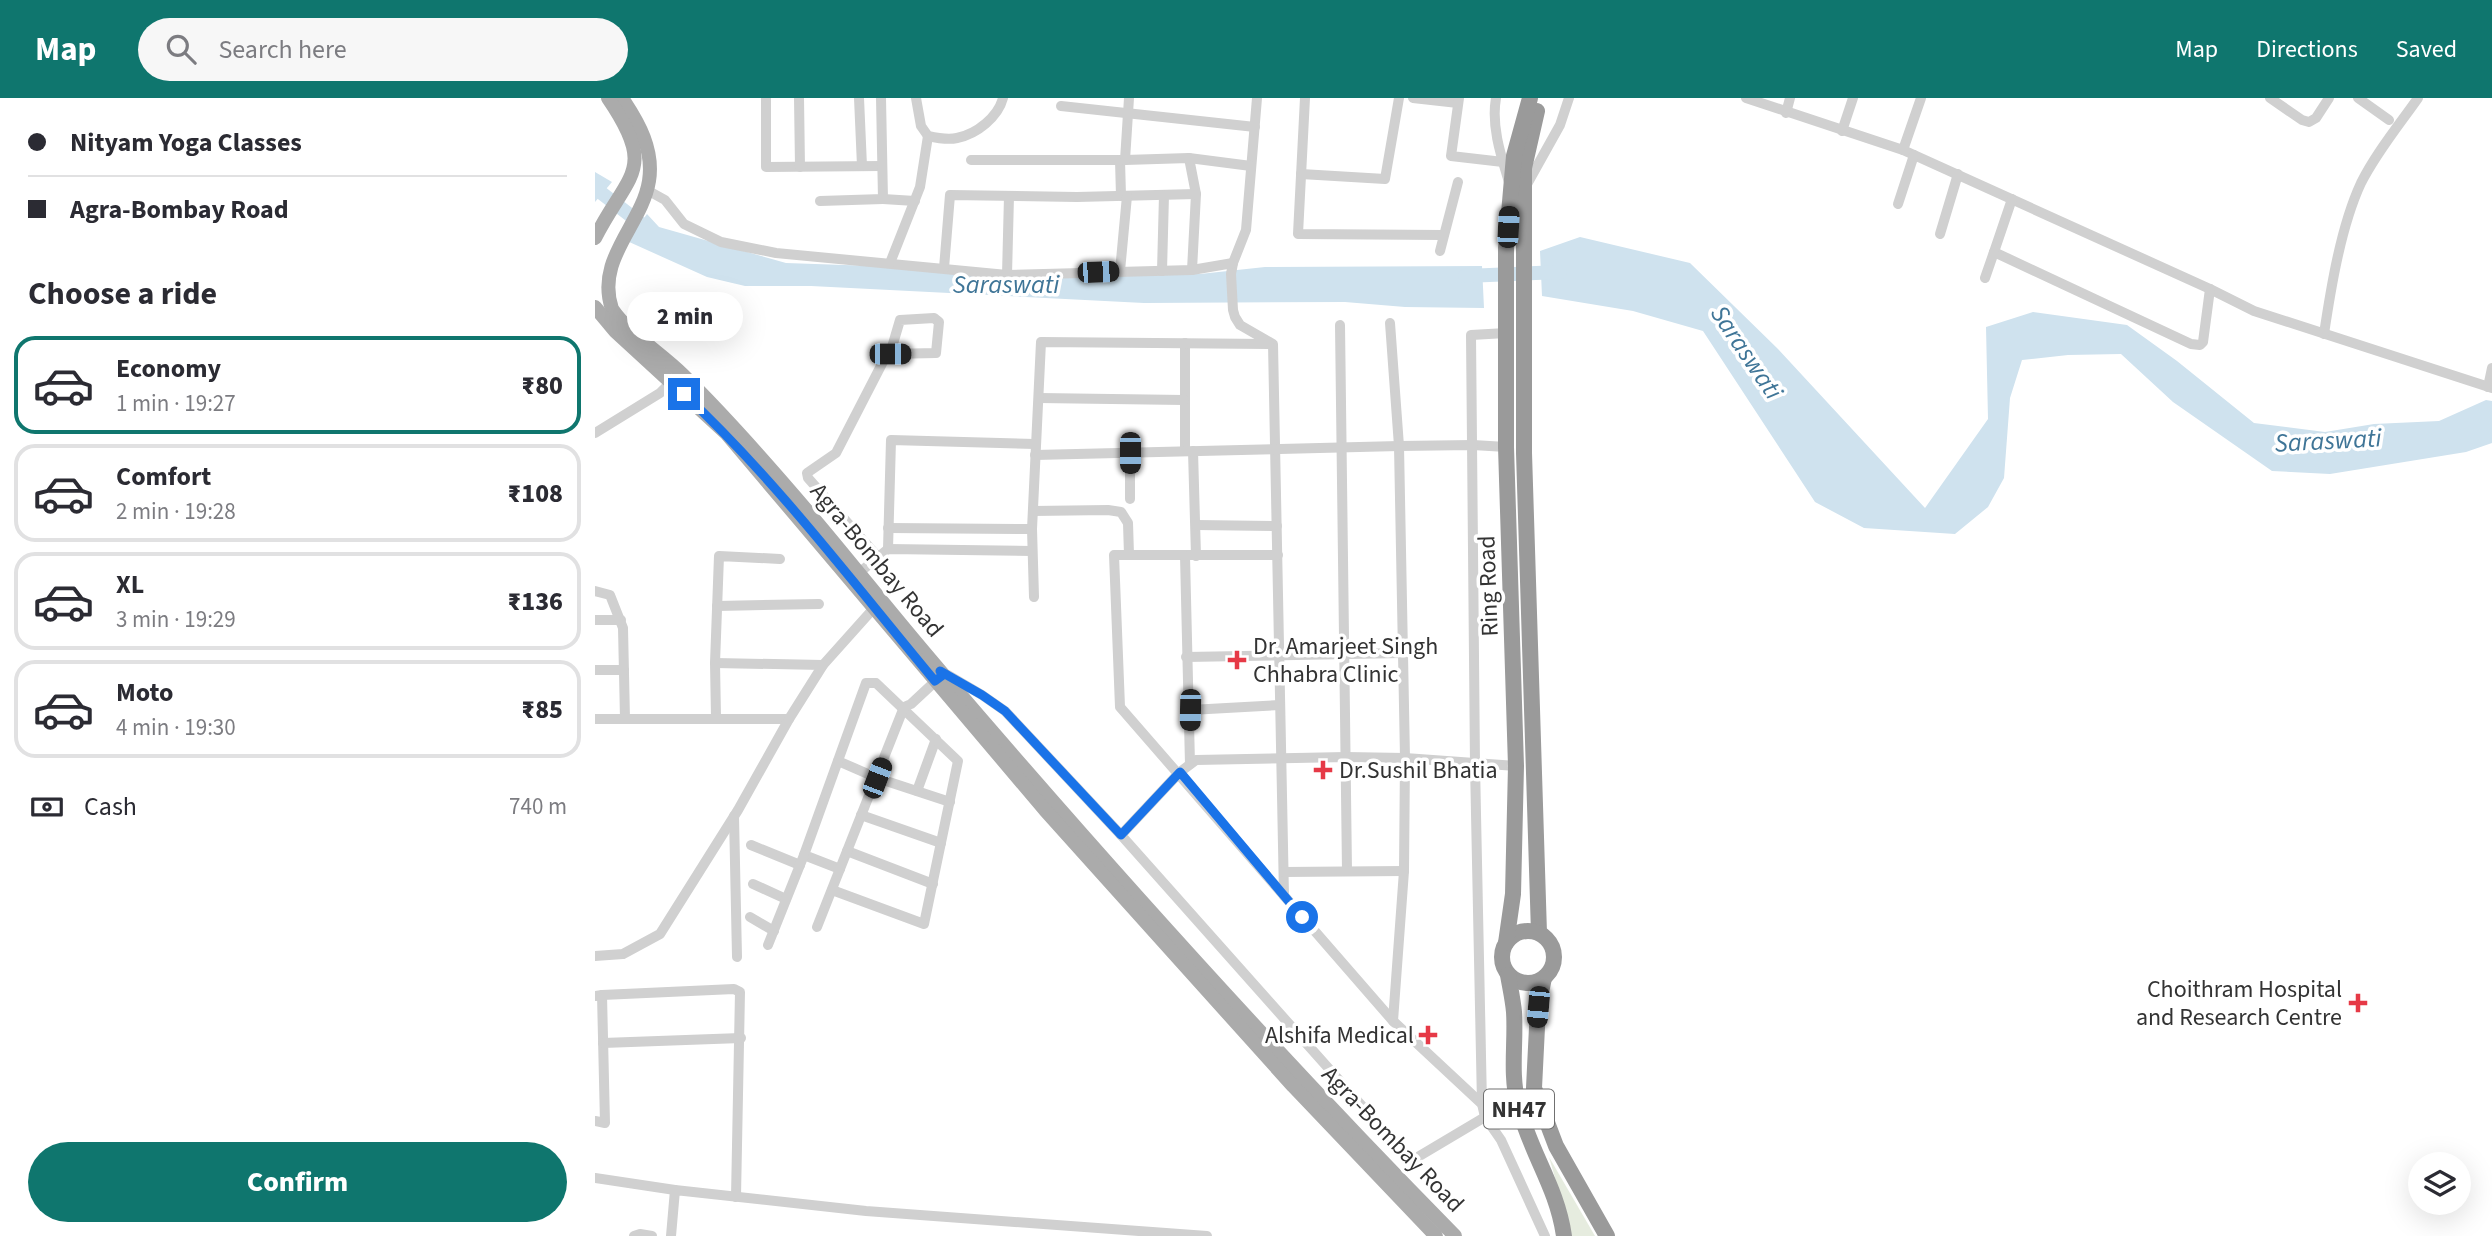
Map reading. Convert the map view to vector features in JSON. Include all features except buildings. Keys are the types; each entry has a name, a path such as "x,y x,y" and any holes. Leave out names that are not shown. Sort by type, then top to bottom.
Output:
{"highway":[{"path":"1530,98 1514,156 1518,186 1516,228 1524,249 1524,453 1539,933"},
{"path":"1518,186 1540,98"},
{"name":"Ring Road","path":"1506,943 1513,894 1516,766 1507,447 1506,248 1516,228"},
{"path":"1506,943 1517,933 1532,931 1539,933 1550,943 1554,957 1551,969 1544,978 1537,1018 1534,1087 1556,1146 1607,1236"},
{"name":"NH47","path":"1506,943 1501,959 1508,975 1514,1012 1517,1102 1525,1128 1552,1187 1564,1236"},
{"path":"1508,975 1525,984 1544,978"}],"main road":[{"path":"596,236 626,190 633,173 632,142 625,124 608,98"},
{"path":"622,98 642,131 648,147 650,178 645,196"},
{"name":"Agra-Bombay Road","path":"645,196 606,260 603,287 606,300 614,313 689,389 874,608 939,676 1252,1024 1455,1236"},
{"name":"Agra-Bombay Road","path":"595,307 615,331 671,382 689,389 731,422 860,572 1045,810 1249,1038 1436,1236"}],"street":[{"path":"766,98 766,167 882,166"},
{"path":"799,98 800,167"},
{"path":"859,98 862,166"},
{"path":"881,98 883,199"},
{"path":"890,263 923,179 928,136 921,126 916,98"},
{"path":"928,136 956,139 970,133 990,121 1003,98"},
{"path":"1120,271 1123,160 1129,98"},
{"path":"1257,98 1246,230 1232,269 1233,310 1240,325 1273,344"},
{"path":"1304,98 1298,234 1443,235"},
{"path":"1301,174 1385,179 1399,98"},
{"path":"1413,98 1458,101 1451,156 1503,162"},
{"path":"1496,98 1494,109 1503,162 1518,186 1560,125 1569,98"},
{"path":"1746,98 1903,150 2254,311 2490,387 2492,368"},
{"path":"1786,113 1790,98"},
{"path":"1842,131 1853,98"},
{"path":"1903,150 1921,98"},
{"path":"2270,98 2309,122 2316,118 2329,98"},
{"path":"2358,98 2389,120"},
{"path":"2325,334 2335,270 2357,194 2371,166 2418,98"},
{"path":"1061,106 1255,127"},
{"path":"1898,204 1914,155"},
{"path":"971,160 1189,158 1251,166"},
{"path":"1189,158 1196,194 1192,270"},
{"path":"1940,234 1958,174"},
{"path":"1440,251 1458,182"},
{"path":"944,268 950,195 1196,194"},
{"path":"1162,271 1164,195"},
{"path":"645,196 665,200 684,224 721,242 776,253 1007,275 1232,269"},
{"path":"1007,275 1009,196"},
{"path":"1985,278 2012,199"},
{"path":"820,201 915,201"},
{"path":"1994,252 2196,345 2200,345 2204,336 2210,289"},
{"path":"877,556 808,478 807,473 836,453 883,360 890,354 900,320 934,318 939,322 935,355 890,354"},
{"path":"1389,323 1399,446 1405,758 1404,871 1393,1021"},
{"path":"1340,325 1347,871"},
{"path":"1506,333 1471,335 1475,765 1482,1104 1485,1117 1501,1140 1545,1236"},
{"path":"1034,597 1032,529 1041,342 1273,344"},
{"path":"1185,343 1184,400 1196,525 1191,556 1186,657 1190,764"},
{"path":"1273,344 1284,896"},
{"path":"595,433 660,393 671,382"},
{"path":"1039,398 1184,400"},
{"path":"888,549 891,440 1035,450 1130,453 1399,446 1507,447"},
{"path":"1130,453 1130,499"},
{"path":"1033,512 1121,512 1128,523 1129,555"},
{"path":"1196,525 1277,526"},
{"path":"888,528 1032,529"},
{"path":"860,572 888,549 1032,551"},
{"path":"1278,555 1114,555 1121,706 1393,1021 1482,1104"},
{"path":"716,717 719,556 780,559"},
{"path":"595,590 610,595 621,620 625,719"},
{"path":"717,607 819,604"},
{"path":"595,956 623,954 660,934 734,816 823,665 874,608"},
{"path":"595,620 621,620"},
{"path":"1186,657 1402,653"},
{"path":"715,663 823,665"},
{"path":"595,670 624,670"},
{"path":"817,927 904,707 911,704 939,676 982,695 1005,711 1121,835 1411,1161"},
{"path":"768,945 866,683 876,683 958,761 924,924 832,890"},
{"path":"1190,710 1280,705"},
{"path":"595,719 789,719"},
{"path":"917,791 936,739"},
{"path":"1121,835 1180,772 1196,760 1405,758 1516,766"},
{"path":"838,761 877,778 950,802"},
{"path":"861,815 941,843"},
{"path":"734,816 737,957"},
{"path":"751,845 840,869"},
{"path":"847,851 933,884"},
{"path":"1284,872 1404,871"},
{"path":"753,884 786,899"},
{"path":"750,917 774,931"},
{"path":"595,1121 605,1123 599,995 734,989 740,992 742,998 736,1197"},
{"path":"603,1043 741,1038"},
{"path":"1394,1174 1485,1117"},
{"path":"595,1178 675,1190 866,1211 1206,1236"},
{"path":"671,1236 675,1190"},
{"path":"634,1236 652,1236"}],"shaded area":[{"path":"1549,1157 1595,1236 1572,1236"}],"water":[{"path":"595,172 612,182 595,202"},
{"path":"647,214 659,227 786,263 1130,275 1200,274 1265,267 1482,266 1484,308 1405,307 1345,302 1144,303 811,286 745,286 707,277 627,241"},
{"path":"1580,237 1690,263 1778,349 1925,508 1988,419 1986,327 2033,312 2127,325 2254,423 2325,432 2374,424 2439,421 2486,400 2492,401 2492,443 2466,452 2330,474 2272,471 2173,402 2121,354 2068,355 2022,360 2010,398 2004,478 1988,507 1955,534 1864,528 1815,502 1703,331 1633,311 1542,296 1540,251"}],"waterway":[{"name":"Saraswati","path":"595,188 644,226"},
{"name":"Saraswati","path":"1465,276 1560,272"}],"place":[{"name":"Dr. Amarjeet Singh Chhabra Clinic","path":"1237,660"},
{"name":"Dr.Sushil Bhatia","path":"1323,770"},
{"name":"Choithram Hospital and Research Centre","path":"2358,1003"},
{"name":"Alshifa Medical","path":"1428,1035"}],"route":[{"path":"684,394 726,433 768,481 935,681 943,675 940,671 1005,711 1121,835 1180,772 1302,917"}]}
